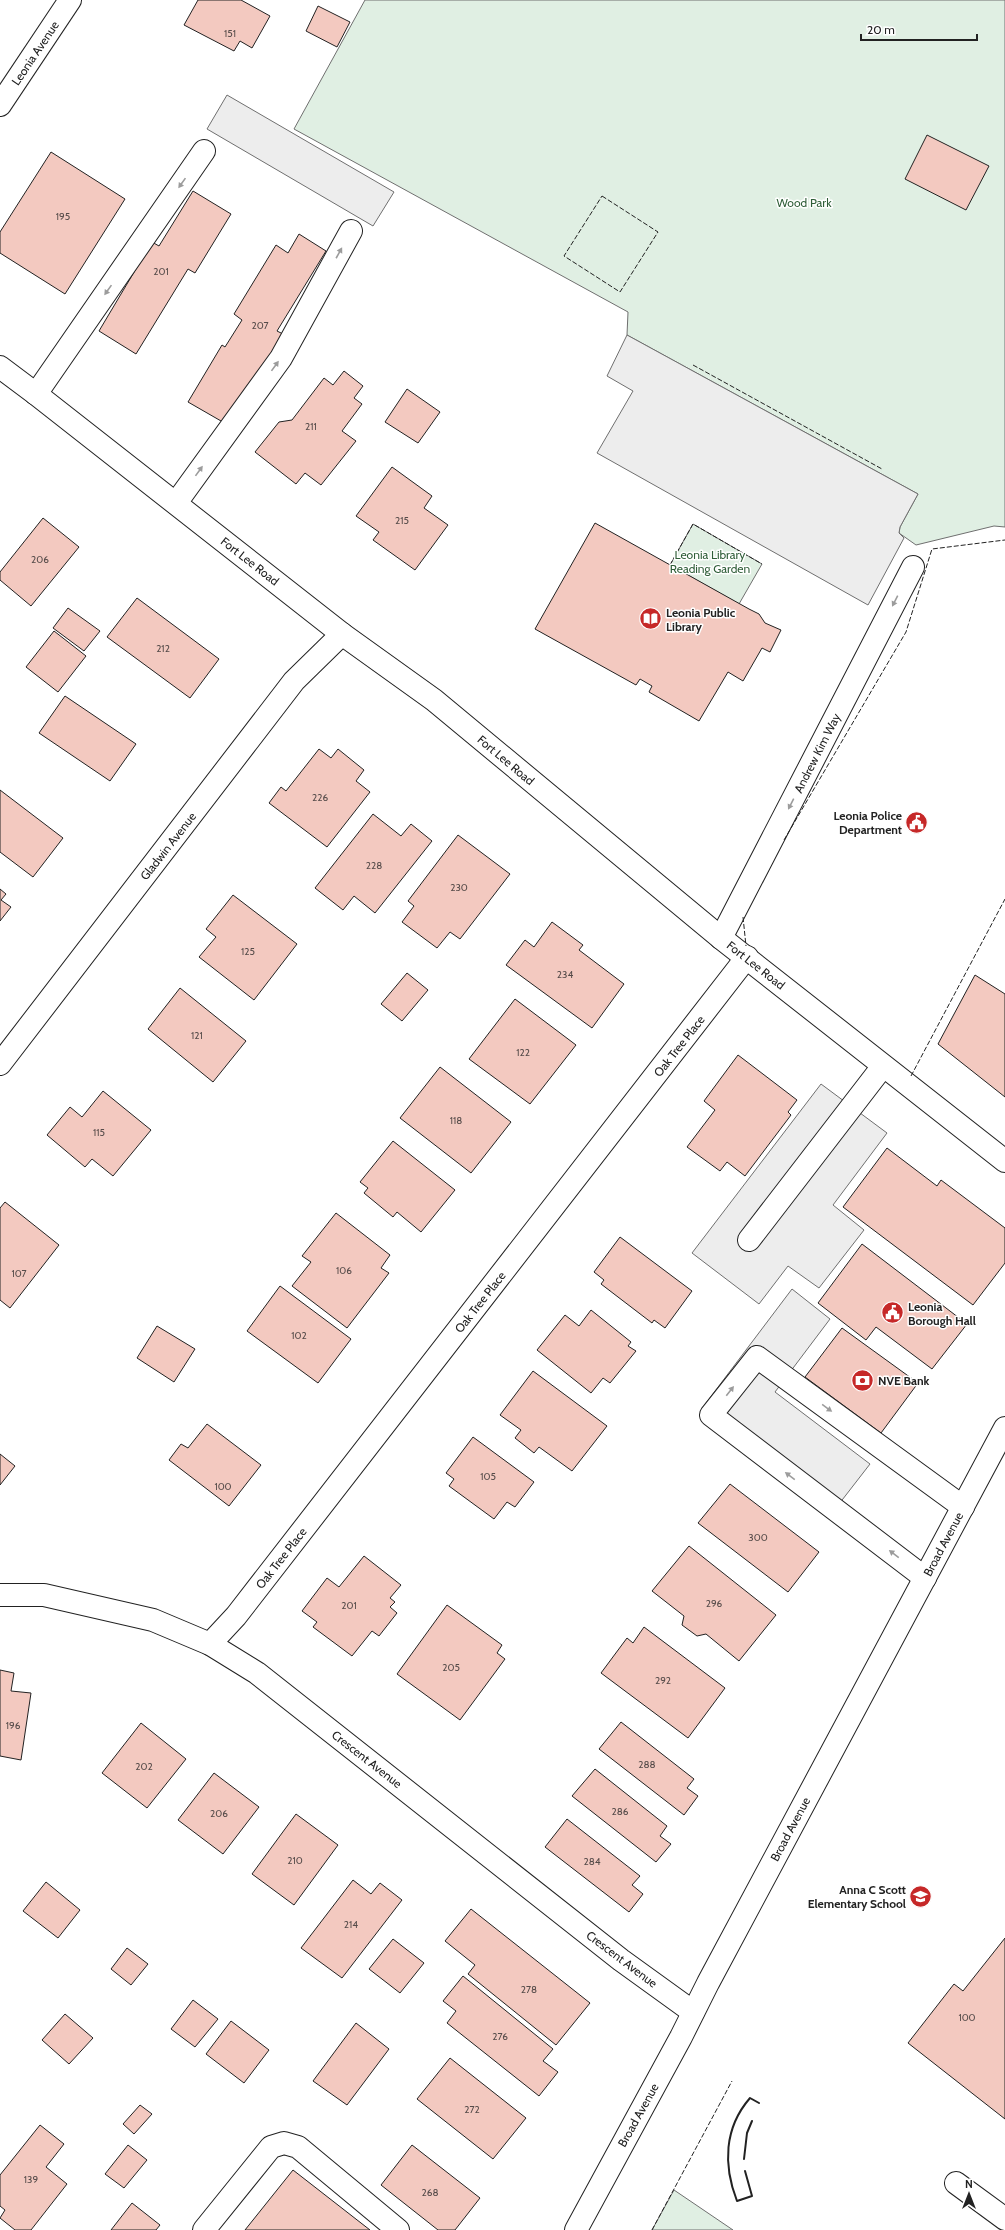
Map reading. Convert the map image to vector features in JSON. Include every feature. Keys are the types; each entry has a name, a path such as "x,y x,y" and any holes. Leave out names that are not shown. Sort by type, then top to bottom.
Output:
{"street":[{"name":"Leonia Avenue","path":"0,105 70,0"},
{"path":"36,394 204,151"},
{"path":"176,503 281,358 351,231"},
{"name":"Fort Lee Road","path":"0,367 342,634 434,700 721,938 1005,1161"},
{"name":"Andrew Kim Way","path":"721,938 913,567"},
{"name":"Gladwin Avenue","path":"0,1064 294,681 342,634"},
{"name":"Oak Tree Place","path":"210,1644 241,1610 747,957"},
{"path":"749,1240 883,1066"},
{"path":"925,1578 711,1415 757,1357 963,1508"},
{"name":"Broad Avenue","path":"576,2230 1005,1428"},
{"name":"Crescent Avenue","path":"0,1595 44,1594 140,1616 210,1644 257,1673 621,1960 693,2012"},
{"path":"204,2230 271,2146 284,2143 298,2146 398,2230"},
{"path":"956,2183 1005,2219"}],"green space":[{"name":"Wood Park","path":"365,0 1005,0 1005,527 994,526 916,545 899,533 900,527 918,494 627,335 628,312 294,129"},
{"name":"Leonia Library Reading Garden","path":"693,524 762,564 739,604 670,565"},
{"path":"674,2190 733,2230 652,2230"}],"shaded area":[{"path":"227,95 394,192 373,226 207,129"},
{"path":"627,335 918,494 900,527 899,533 904,538 868,605 597,453 633,391 607,376"},
{"path":"821,1084 887,1133 833,1205 864,1230 819,1288 788,1266 759,1304 692,1253"},
{"path":"792,1289 830,1319 775,1392 870,1464 839,1504 706,1403"}],"building":[{"path":"198,0 241,0 270,16 252,48 240,41 234,51 184,25"},
{"path":"318,6 350,22 337,47 306,31"},
{"path":"927,135 989,166 966,210 905,179"},
{"path":"51,152 125,199 65,294 0,253 0,232"},
{"path":"193,191 231,214 195,273 188,269 136,354 99,331 152,242 159,246"},
{"path":"299,234 326,251 277,331 283,334 228,425 188,402 222,345 225,347 242,320 234,314 276,245 288,253"},
{"path":"344,371 363,386 354,398 362,404 342,431 356,441 321,485 305,473 296,484 255,452 279,422 292,420 324,378 333,385"},
{"path":"407,389 440,412 418,443 385,422"},
{"path":"392,467 432,496 424,508 448,525 415,570 373,540 379,532 356,516"},
{"path":"43,518 79,547 31,606 0,580 0,572"},
{"name":"Leonia Public Library","path":"595,523 759,614 765,623 781,630 770,652 762,648 743,681 728,672 699,721 649,692 652,686 640,679 636,685 535,629"},
{"path":"137,598 219,659 190,698 107,637"},
{"path":"68,608 100,631 84,651 53,628"},
{"path":"54,631 86,656 58,692 26,667"},
{"path":"65,696 136,744 110,781 39,733"},
{"path":"319,749 331,758 338,749 364,770 356,781 370,792 327,847 269,803 281,787 286,791"},
{"path":"0,790 63,838 33,877 0,852"},
{"path":"373,814 401,836 411,824 432,841 375,913 354,896 343,910 315,888"},
{"path":"458,835 510,874 460,939 450,932 437,948 402,922 414,906 408,901"},
{"path":"0,889 6,894 1,900 11,907 0,921"},
{"path":"233,895 297,944 254,1000 199,957 216,937 206,929"},
{"path":"552,922 583,945 579,950 624,984 592,1028 506,965 525,940 534,947"},
{"path":"407,973 428,990 402,1021 381,1004"},
{"path":"975,975 1005,994 1005,1097 938,1044"},
{"path":"180,988 246,1041 213,1082 148,1029"},
{"path":"515,999 576,1045 530,1104 469,1059"},
{"path":"738,1055 797,1100 788,1112 791,1115 745,1176 727,1162 720,1171 687,1147 715,1110 704,1101"},
{"path":"440,1067 511,1122 471,1173 400,1118"},
{"path":"103,1091 151,1130 113,1176 92,1159 85,1167 47,1135 70,1107 82,1117"},
{"path":"393,1141 455,1190 421,1232 397,1212 393,1217 364,1193 368,1188 360,1182"},
{"path":"887,1148 937,1186 941,1180 1005,1228 1005,1263 973,1305 843,1207"},
{"path":"5,1202 59,1245 10,1308 0,1300 0,1208"},
{"path":"336,1213 390,1255 381,1268 389,1273 347,1328 292,1286 311,1262 302,1256"},
{"path":"620,1237 692,1291 665,1328 654,1320 652,1323 601,1284 604,1280 594,1272"},
{"name":"Leonia Borough Hall","path":"862,1244 967,1324 932,1369 876,1327 866,1340 818,1303"},
{"path":"280,1286 351,1339 318,1383 247,1331"},
{"path":"591,1310 631,1342 628,1346 636,1351 610,1383 603,1378 591,1393 537,1350 565,1315 579,1326"},
{"path":"157,1326 195,1349 174,1382 137,1358"},
{"name":"NVE Bank","path":"842,1328 918,1383 881,1433 805,1377"},
{"path":"533,1371 607,1426 572,1471 539,1447 534,1453 515,1438 521,1430 500,1415"},
{"path":"207,1424 261,1465 229,1506 169,1460 181,1444 188,1448"},
{"path":"473,1437 534,1482 515,1507 507,1502 494,1519 449,1486 454,1479 446,1473"},
{"path":"0,1454 15,1466 0,1485"},
{"path":"730,1484 819,1552 788,1592 698,1523"},
{"path":"689,1546 776,1615 739,1661 706,1634 697,1636 682,1625 684,1616 652,1591"},
{"path":"364,1556 401,1585 390,1598 395,1602 390,1607 397,1613 379,1636 372,1631 352,1656 313,1627 317,1622 302,1611 327,1578 339,1587"},
{"path":"447,1605 502,1645 497,1653 505,1659 460,1720 397,1674"},
{"path":"644,1627 725,1688 688,1738 601,1673 627,1638 633,1643"},
{"path":"0,1670 14,1673 11,1691 31,1693 21,1760 0,1756"},
{"path":"621,1722 694,1779 687,1788 698,1796 684,1815 599,1749"},
{"path":"141,1723 186,1759 147,1808 102,1773"},
{"path":"595,1769 667,1826 660,1836 671,1844 656,1862 572,1796"},
{"path":"214,1773 259,1807 223,1854 178,1820"},
{"path":"296,1814 338,1845 294,1905 252,1874"},
{"path":"567,1819 640,1876 632,1885 643,1894 629,1912 545,1847"},
{"path":"353,1880 371,1894 380,1883 402,1900 342,1978 301,1948"},
{"path":"46,1882 80,1910 58,1938 23,1911"},
{"path":"471,1909 590,2003 556,2045 468,1974 475,1965 445,1941"},
{"path":"1005,1938 1005,2119 908,2043 954,1984 963,1991"},
{"path":"393,1939 424,1963 400,1993 369,1969"},
{"path":"127,1948 148,1964 131,1985 111,1969"},
{"path":"463,1976 553,2049 543,2061 558,2072 539,2096 447,2023 456,2011 443,2001"},
{"path":"193,2000 218,2019 195,2047 171,2029"},
{"path":"65,2014 93,2038 69,2064 42,2040"},
{"path":"231,2021 269,2050 244,2083 206,2054"},
{"path":"356,2023 389,2049 347,2105 313,2081"},
{"path":"450,2058 526,2118 493,2159 417,2099"},
{"path":"140,2105 152,2114 134,2134 123,2124"},
{"path":"40,2125 64,2144 46,2167 67,2184 31,2230 15,2230 0,2218 5,2210 0,2206 0,2175"},
{"path":"128,2145 147,2160 124,2188 105,2174"},
{"path":"412,2145 480,2198 455,2230 438,2230 381,2185"},
{"path":"293,2170 370,2230 245,2230"},
{"path":"132,2203 160,2225 156,2230 111,2230"}],"fence":[{"path":"602,196 658,232 620,292 564,256 602,196"},
{"path":"693,365 882,469"},
{"path":"670,565 693,524 762,564"},
{"path":"784,840 906,632 932,549 1005,540"},
{"path":"911,1076 1005,899"},
{"path":"743,917 746,946"},
{"path":"652,2230 732,2081"}],"wall":[{"path":"745,2171 752,2196 737,2201 729,2174 728,2147 735,2122 741,2110 750,2098 759,2103"},
{"path":"744,2159 747,2133 752,2121"}],"place":[{"name":"Leonia Public Library","path":"651,619"},
{"name":"Leonia Police Department","path":"917,822"},
{"name":"Leonia Borough Hall","path":"892,1313"},
{"name":"NVE Bank","path":"862,1380"},
{"name":"Anna C Scott Elementary School","path":"921,1896"}]}
